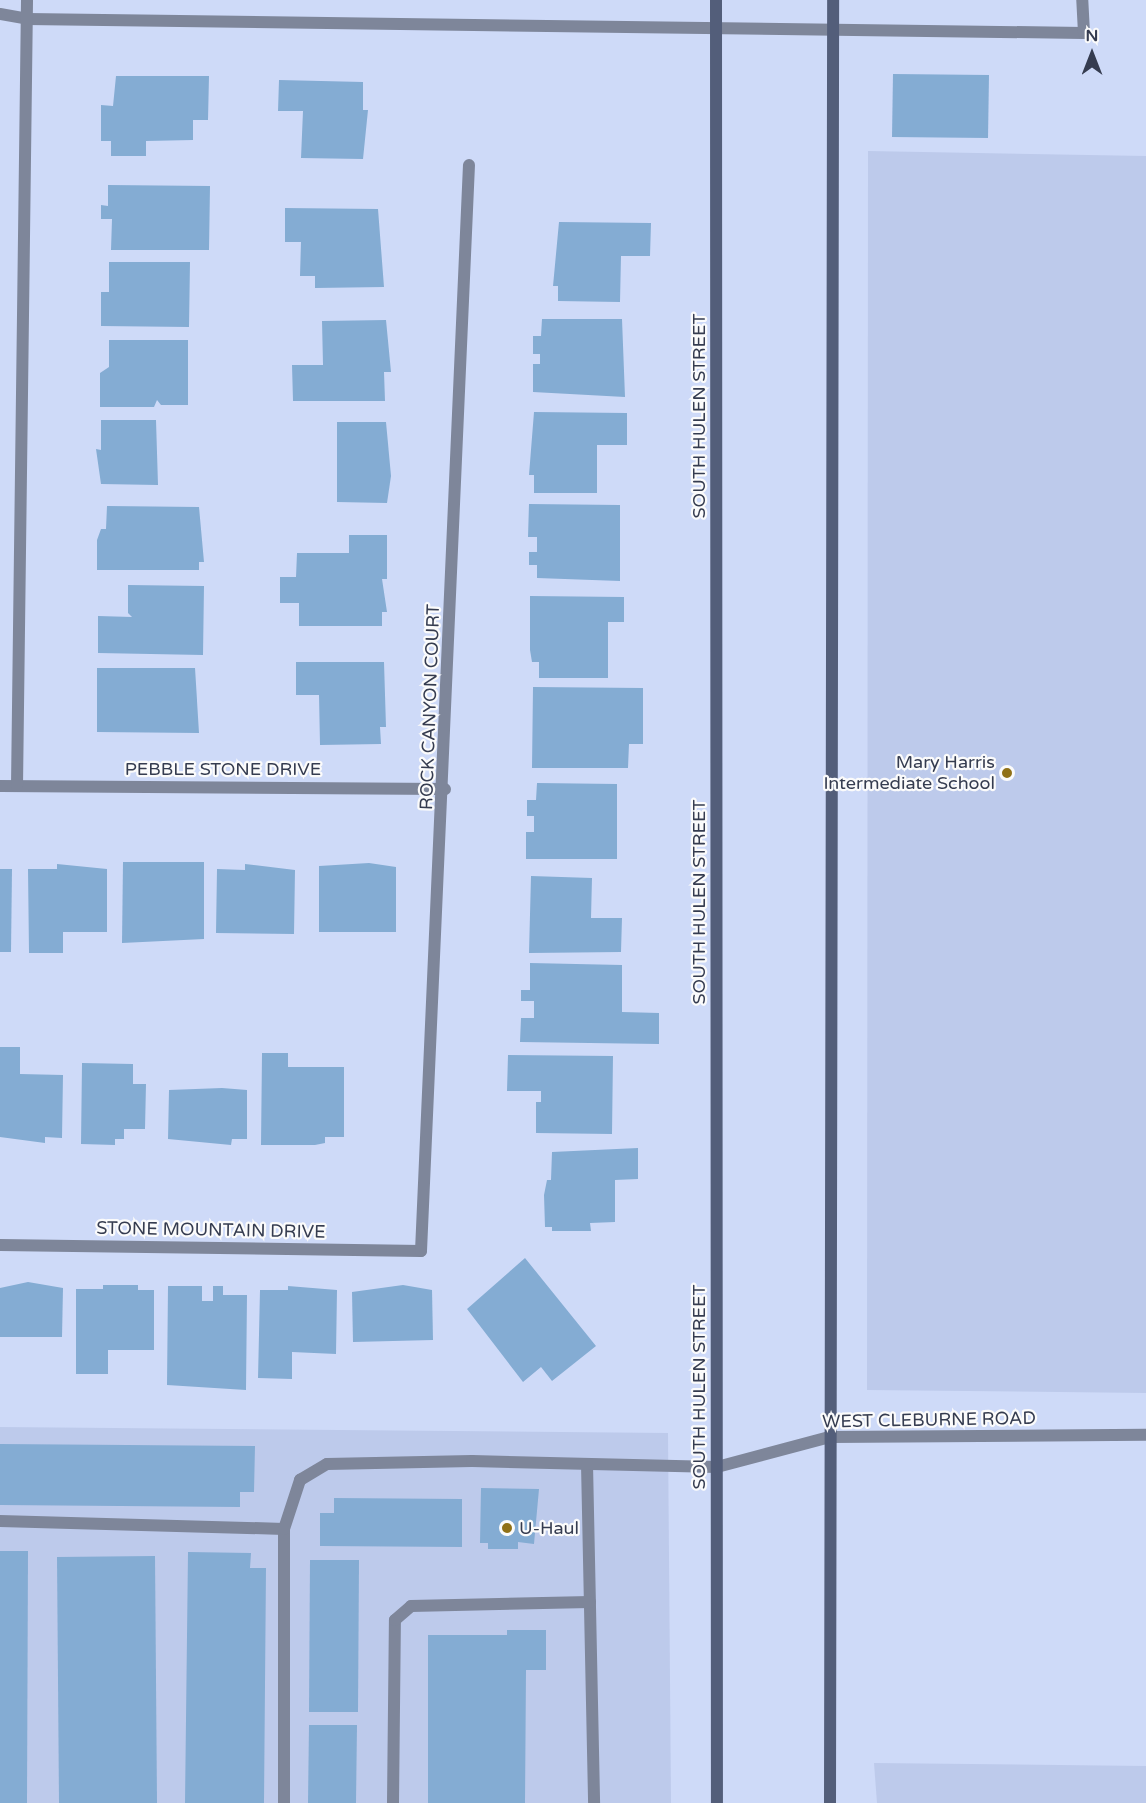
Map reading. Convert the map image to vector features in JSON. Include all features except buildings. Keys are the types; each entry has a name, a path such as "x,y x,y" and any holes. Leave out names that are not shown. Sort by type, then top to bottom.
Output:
{"main road":[{"name":"SOUTH HULEN STREET","path":"716,0 717,1803"},
{"path":"830,1803 833,0"}],"street":[{"path":"17,786 27,0"},
{"path":"0,14 27,19 1084,33 1082,0"},
{"name":"ROCK CANYON COURT","path":"421,1251 445,789 469,165"},
{"name":"PEBBLE STONE DRIVE","path":"0,786 445,789"},
{"name":"STONE MOUNTAIN DRIVE","path":"0,1245 421,1251"},
{"name":"WEST CLEBURNE ROAD","path":"284,1803 284,1529 300,1480 327,1464 587,1464 717,1467 830,1437 1146,1435"},
{"path":"587,1464 594,1803"},
{"path":"0,1521 284,1529"},
{"path":"393,1803 395,1620 411,1606 590,1602"}],"shaded area":[{"name":"Mary Harris Intermediate School","path":"868,151 1146,156 1146,1393 867,1390"},
{"path":"0,1427 668,1433 671,1803 0,1803"},
{"path":"874,1763 1146,1766 1146,1803 877,1803"}],"place":[{"name":"Mary Harris Intermediate School","path":"1007,773"},
{"name":"U-Haul","path":"507,1528"}]}
